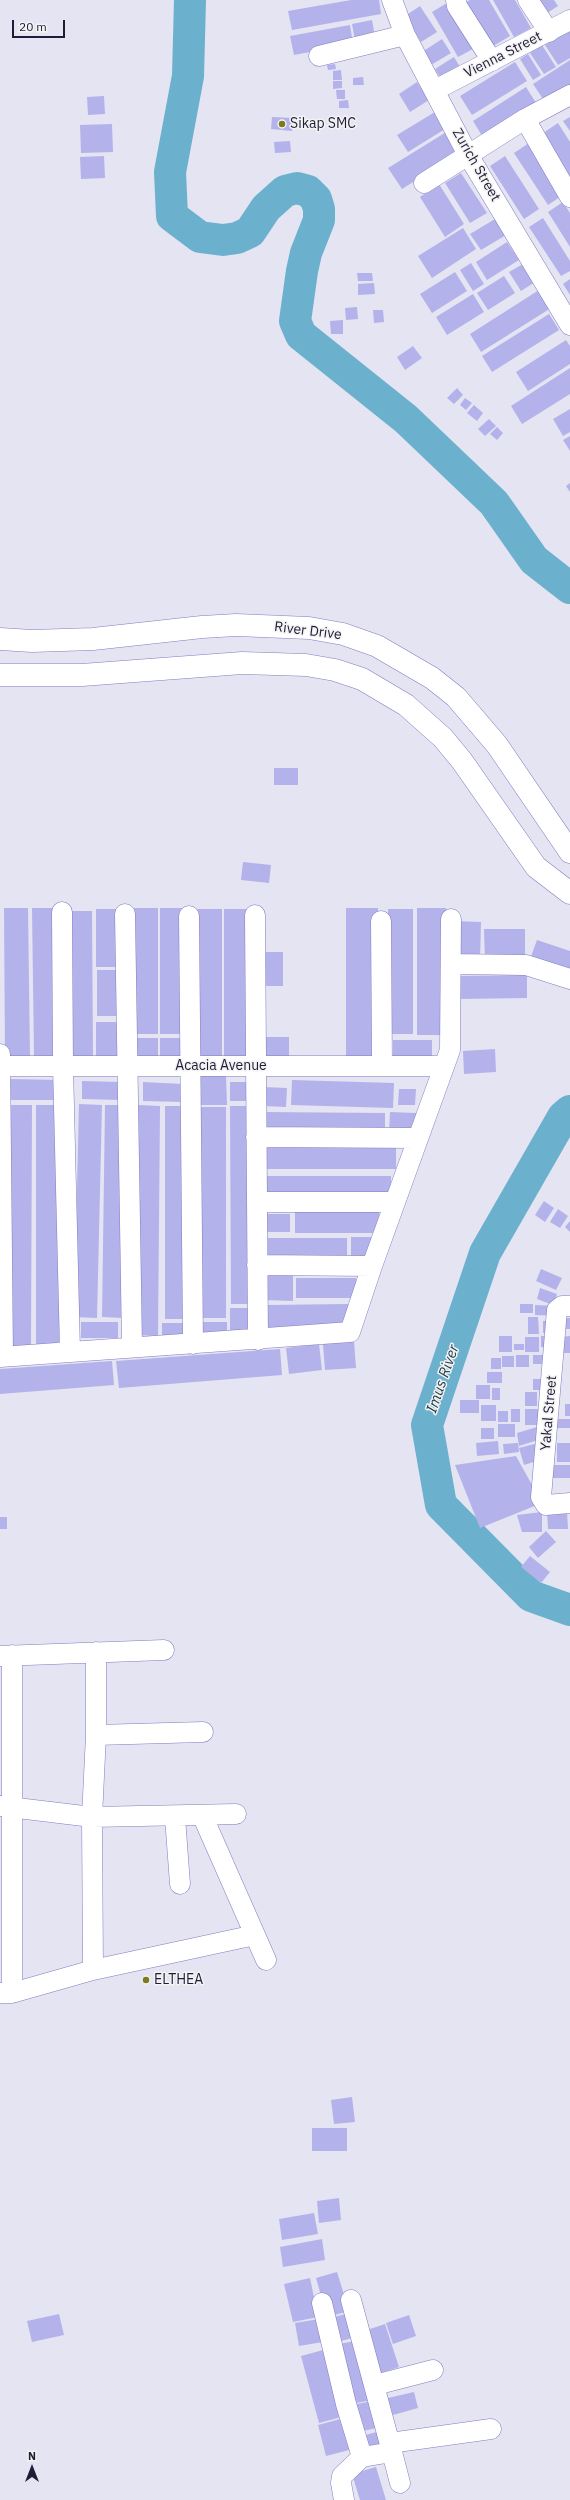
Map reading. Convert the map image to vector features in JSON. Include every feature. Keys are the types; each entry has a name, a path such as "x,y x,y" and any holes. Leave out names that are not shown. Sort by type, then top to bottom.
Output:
{"street":[{"name":"Zurich Street","path":"392,0 406,36 468,155 570,325"},
{"path":"456,0 457,6 492,61"},
{"path":"528,0 549,32"},
{"name":"Vienna Street","path":"435,90 570,20"},
{"path":"319,56 406,36"},
{"path":"424,183 525,119 570,95"},
{"path":"525,119 570,197"},
{"name":"River Drive","path":"0,639 32,641 93,639 202,627 236,625 309,628 343,634 377,646 432,678 461,702 497,745 570,852"},
{"path":"0,675 82,675 242,663 306,665 335,670 362,679 406,705 443,738 462,761 536,867 570,893"},
{"path":"62,912 63,1066 70,1351"},
{"path":"125,914 132,1346"},
{"path":"255,915 258,1340"},
{"path":"189,916 193,1344"},
{"path":"0,1054 2,1357 132,1346 258,1340 350,1332 372,1266 450,1050 451,919"},
{"path":"380,921 382,1066"},
{"path":"451,964 526,965 570,979"},
{"name":"Acacia Avenue","path":"0,1066 443,1066"},
{"path":"256,1137 418,1138"},
{"path":"256,1202 395,1202"},
{"path":"257,1265 372,1266"},
{"name":"Yakal Street","path":"570,1306 562,1306 558,1310 541,1497 546,1505 570,1504"},
{"path":"164,1650 6,1655 6,1993 93,1970 255,1935"},
{"path":"93,1970 92,1817 96,1735 96,1652"},
{"path":"96,1735 203,1732"},
{"path":"6,1806 92,1817 203,1817 236,1814"},
{"path":"175,1817 180,1884"},
{"path":"203,1817 266,1960"},
{"path":"351,2300 400,2483"},
{"path":"322,2303 346,2404 362,2457"},
{"path":"374,2384 433,2370"},
{"path":"344,2500 340,2484 342,2476 362,2457 391,2448 491,2429"}],"building":[{"path":"351,0 379,0 381,14 292,30 288,11"},
{"path":"470,0 489,0 510,36 493,46 466,2"},
{"path":"493,0 515,0 531,28 514,37"},
{"path":"534,0 554,0 558,6 544,15"},
{"path":"447,3 473,49 458,57 432,12"},
{"path":"420,6 437,32 421,42 405,16"},
{"path":"372,20 375,37 355,40 352,24"},
{"path":"350,25 353,44 294,55 290,36"},
{"path":"570,29 570,58 558,65 545,45"},
{"path":"442,39 451,53 431,65 422,52"},
{"path":"542,45 556,67 544,74 530,53"},
{"path":"528,54 541,75 533,80 520,59"},
{"path":"454,57 463,72 444,84 435,69"},
{"path":"570,60 570,86 545,102 533,84"},
{"path":"515,62 527,81 472,115 460,96"},
{"path":"335,64 336,69 328,70 327,65"},
{"path":"341,70 342,80 333,80 333,71"},
{"path":"363,77 364,85 353,85 353,78"},
{"path":"333,81 342,81 342,88 333,89"},
{"path":"417,82 429,100 410,112 399,94"},
{"path":"526,87 538,106 484,139 473,121"},
{"path":"336,90 345,90 345,99 337,99"},
{"path":"104,96 105,114 88,115 87,97"},
{"path":"348,100 349,108 339,108 339,101"},
{"path":"435,112 445,129 408,152 397,135"},
{"name":"Sikap SMC","path":"272,117 293,118 292,131 271,129"},
{"path":"570,117 570,131 563,121"},
{"path":"558,123 570,142 570,176 543,133"},
{"path":"112,124 113,152 81,153 80,125"},
{"path":"448,131 461,152 402,189 388,168"},
{"path":"290,141 291,152 275,153 274,142"},
{"path":"529,143 563,195 548,205 514,153"},
{"path":"104,156 105,178 81,179 80,157"},
{"path":"505,156 539,209 524,219 490,166"},
{"path":"461,173 487,213 470,223 445,183"},
{"path":"439,184 464,224 445,237 420,197"},
{"path":"563,202 570,213 570,247 548,212"},
{"path":"543,218 570,261 570,271 561,276 529,227"},
{"path":"495,219 506,235 481,250 470,234"},
{"path":"463,228 476,249 432,278 418,256"},
{"path":"507,242 519,260 487,280 476,262"},
{"path":"471,263 484,284 473,291 460,270"},
{"path":"523,264 535,282 521,291 509,272"},
{"path":"455,272 467,291 432,313 420,294"},
{"path":"357,273 372,273 373,281 358,281"},
{"path":"504,276 515,293 488,310 477,293"},
{"path":"570,279 570,295 563,284"},
{"path":"374,283 375,294 358,295 358,284"},
{"path":"539,290 551,308 481,352 470,334"},
{"path":"473,294 484,312 447,335 436,317"},
{"path":"357,307 358,319 346,320 345,308"},
{"path":"373,310 383,310 384,322 374,323"},
{"path":"549,314 559,330 492,372 482,356"},
{"path":"343,320 343,334 331,334 330,321"},
{"path":"566,340 570,346 570,364 528,391 516,372"},
{"path":"413,346 422,358 405,370 397,357"},
{"path":"570,368 570,394 522,424 511,406"},
{"path":"457,388 463,395 454,404 447,398"},
{"path":"465,398 472,403 466,410 460,405"},
{"path":"474,405 483,413 477,421 467,413"},
{"path":"570,409 570,432 563,436 553,419"},
{"path":"489,419 496,426 485,436 478,429"},
{"path":"497,427 503,433 497,440 490,434"},
{"path":"570,436 570,451 563,440"},
{"path":"570,483 570,492 566,486"},
{"path":"274,768 298,768 298,785 274,785"},
{"path":"243,862 271,865 269,883 241,880"},
{"path":"4,908 28,908 30,1057 5,1057"},
{"path":"32,908 57,908 58,1056 34,1056"},
{"path":"132,908 158,908 158,1034 132,1034"},
{"path":"160,908 185,908 185,1034 160,1034"},
{"path":"346,908 378,908 378,1061 346,1061"},
{"path":"417,908 446,908 446,1035 417,1035"},
{"path":"96,909 118,909 118,967 96,967"},
{"path":"194,909 222,909 222,1056 194,1056"},
{"path":"224,909 252,909 252,1057 224,1057"},
{"path":"388,909 413,909 413,1034 388,1034"},
{"path":"67,911 92,911 93,1059 68,1059"},
{"path":"455,921 481,922 480,961 454,960"},
{"path":"484,929 525,929 525,961 485,961"},
{"path":"537,940 570,951 570,976 529,962"},
{"path":"261,952 283,952 283,986 261,986"},
{"path":"97,970 118,970 118,1016 97,1016"},
{"path":"527,975 527,998 459,999 459,976"},
{"path":"96,1022 122,1022 122,1059 96,1059"},
{"path":"266,1037 289,1037 289,1056 266,1056"},
{"path":"131,1038 158,1038 158,1057 131,1057"},
{"path":"160,1038 183,1038 183,1057 160,1057"},
{"path":"393,1040 432,1040 432,1060 393,1059"},
{"path":"495,1049 496,1072 464,1074 463,1051"},
{"path":"200,1076 226,1076 227,1105 200,1105"},
{"path":"10,1079 59,1080 59,1100 9,1100"},
{"path":"292,1080 394,1083 393,1108 291,1105"},
{"path":"82,1081 120,1082 120,1100 82,1099"},
{"path":"143,1082 183,1084 183,1102 143,1101"},
{"path":"230,1082 252,1082 252,1101 230,1101"},
{"path":"263,1087 287,1088 286,1107 263,1106"},
{"path":"399,1089 416,1089 415,1105 398,1105"},
{"path":"79,1104 102,1105 97,1318 74,1317"},
{"path":"8,1105 32,1105 31,1347 8,1347"},
{"path":"36,1105 59,1105 59,1348 36,1347"},
{"path":"105,1105 126,1105 123,1318 102,1317"},
{"path":"138,1105 160,1106 158,1336 135,1335"},
{"path":"165,1106 187,1106 187,1319 165,1319"},
{"path":"230,1106 252,1106 252,1304 231,1304"},
{"path":"199,1107 226,1107 226,1318 199,1318"},
{"path":"262,1112 385,1113 385,1132 262,1130"},
{"path":"390,1112 416,1113 415,1134 389,1133"},
{"path":"264,1147 396,1147 396,1169 264,1169"},
{"path":"263,1176 391,1176 391,1197 263,1197"},
{"path":"544,1201 554,1208 545,1222 535,1215"},
{"path":"558,1209 568,1216 560,1228 550,1222"},
{"path":"295,1211 379,1211 379,1233 295,1233"},
{"path":"263,1214 290,1214 290,1232 263,1232"},
{"path":"570,1221 570,1232 565,1227"},
{"path":"351,1237 371,1237 372,1262 351,1262"},
{"path":"268,1238 347,1238 347,1263 268,1263"},
{"path":"541,1269 562,1278 556,1290 536,1281"},
{"path":"265,1274 293,1275 293,1301 264,1300"},
{"path":"296,1278 356,1278 356,1298 296,1298"},
{"path":"540,1288 557,1294 553,1305 537,1299"},
{"path":"348,1304 348,1327 268,1328 267,1305"},
{"path":"520,1304 533,1304 533,1313 520,1313"},
{"path":"535,1305 557,1306 556,1316 535,1315"},
{"path":"230,1308 250,1308 250,1333 230,1333"},
{"path":"528,1317 538,1317 539,1334 528,1334"},
{"path":"563,1318 570,1318 570,1329 563,1329"},
{"path":"543,1321 555,1321 555,1332 543,1333"},
{"path":"81,1322 118,1322 118,1338 81,1338"},
{"path":"197,1322 227,1322 227,1340 197,1340"},
{"path":"162,1323 188,1323 188,1339 162,1339"},
{"path":"499,1336 512,1336 512,1352 499,1352"},
{"path":"541,1336 554,1336 554,1347 541,1347"},
{"path":"570,1336 570,1353 563,1353 561,1337"},
{"path":"525,1337 539,1337 539,1352 525,1352"},
{"path":"354,1341 356,1368 325,1370 323,1344"},
{"path":"319,1344 322,1370 289,1374 286,1348"},
{"path":"514,1344 524,1344 524,1350 514,1350"},
{"path":"280,1349 282,1375 119,1388 116,1361"},
{"path":"516,1355 529,1355 529,1367 516,1367"},
{"path":"533,1355 550,1355 550,1364 533,1364"},
{"path":"502,1356 514,1356 514,1367 502,1367"},
{"path":"491,1358 501,1358 501,1369 491,1369"},
{"path":"112,1361 114,1385 0,1394 0,1369"},
{"path":"487,1372 502,1372 502,1383 487,1383"},
{"path":"533,1379 548,1379 548,1390 533,1390"},
{"path":"476,1385 490,1385 490,1399 476,1399"},
{"path":"492,1388 500,1388 500,1400 492,1400"},
{"path":"525,1392 537,1392 537,1406 525,1406"},
{"path":"460,1400 479,1400 479,1413 460,1413"},
{"path":"565,1404 570,1404 570,1416 565,1416"},
{"path":"481,1405 496,1405 496,1421 481,1421"},
{"path":"511,1409 520,1409 520,1422 511,1422"},
{"path":"525,1409 542,1409 542,1425 525,1425"},
{"path":"498,1411 508,1411 508,1422 498,1422"},
{"path":"557,1419 570,1419 570,1428 557,1428"},
{"path":"498,1424 515,1424 515,1437 498,1437"},
{"path":"537,1427 538,1440 519,1446 517,1433"},
{"path":"481,1428 494,1428 494,1439 481,1439"},
{"path":"498,1441 499,1454 477,1456 476,1443"},
{"path":"518,1443 519,1452 504,1454 503,1444"},
{"path":"538,1443 543,1459 524,1465 519,1448"},
{"path":"557,1443 570,1443 570,1462 557,1462"},
{"path":"516,1456 542,1503 480,1528 455,1465"},
{"path":"553,1465 570,1465 570,1478 553,1478"},
{"path":"567,1511 568,1529 548,1529 547,1512"},
{"path":"542,1512 542,1532 522,1532 517,1515"},
{"path":"0,1517 7,1517 7,1529 0,1529"},
{"path":"546,1531 556,1542 538,1558 529,1547"},
{"path":"530,1556 550,1572 541,1583 521,1567"},
{"path":"352,2097 355,2122 334,2124 331,2100"},
{"path":"312,2128 347,2128 347,2151 312,2151"},
{"path":"339,2198 341,2220 319,2223 317,2201"},
{"path":"314,2213 318,2234 282,2240 279,2219"},
{"path":"322,2239 325,2260 283,2267 280,2247"},
{"path":"337,2272 349,2311 327,2317 316,2278"},
{"path":"310,2278 318,2317 293,2322 284,2284"},
{"path":"349,2313 356,2337 334,2343 327,2319"},
{"path":"59,2314 64,2335 32,2342 27,2321"},
{"path":"409,2315 416,2336 393,2344 386,2323"},
{"path":"319,2319 323,2342 299,2346 295,2323"},
{"path":"385,2324 399,2367 375,2375 361,2332"},
{"path":"360,2340 372,2400 346,2405 334,2345"},
{"path":"327,2349 345,2416 319,2423 301,2356"},
{"path":"414,2392 418,2408 393,2415 388,2398"},
{"path":"377,2400 382,2427 358,2432 352,2405"},
{"path":"344,2418 353,2449 326,2456 318,2425"},
{"path":"384,2430 388,2444 361,2451 358,2437"},
{"path":"376,2467 386,2500 360,2500 352,2474"}],"waterway":[{"path":"190,0 188,76 170,172 172,216 200,237 223,240 237,238 250,232 266,208 285,191 297,188 308,191 316,199 319,209 319,220 306,253 302,271 295,321 301,335 406,419 494,503 534,560 570,588"},
{"name":"Imus River","path":"570,1111 563,1117 485,1253 427,1425 441,1505 531,1596 570,1610"}],"place":[{"name":"Sikap SMC","path":"282,124"},
{"name":"ELTHEA","path":"146,1980"}]}
